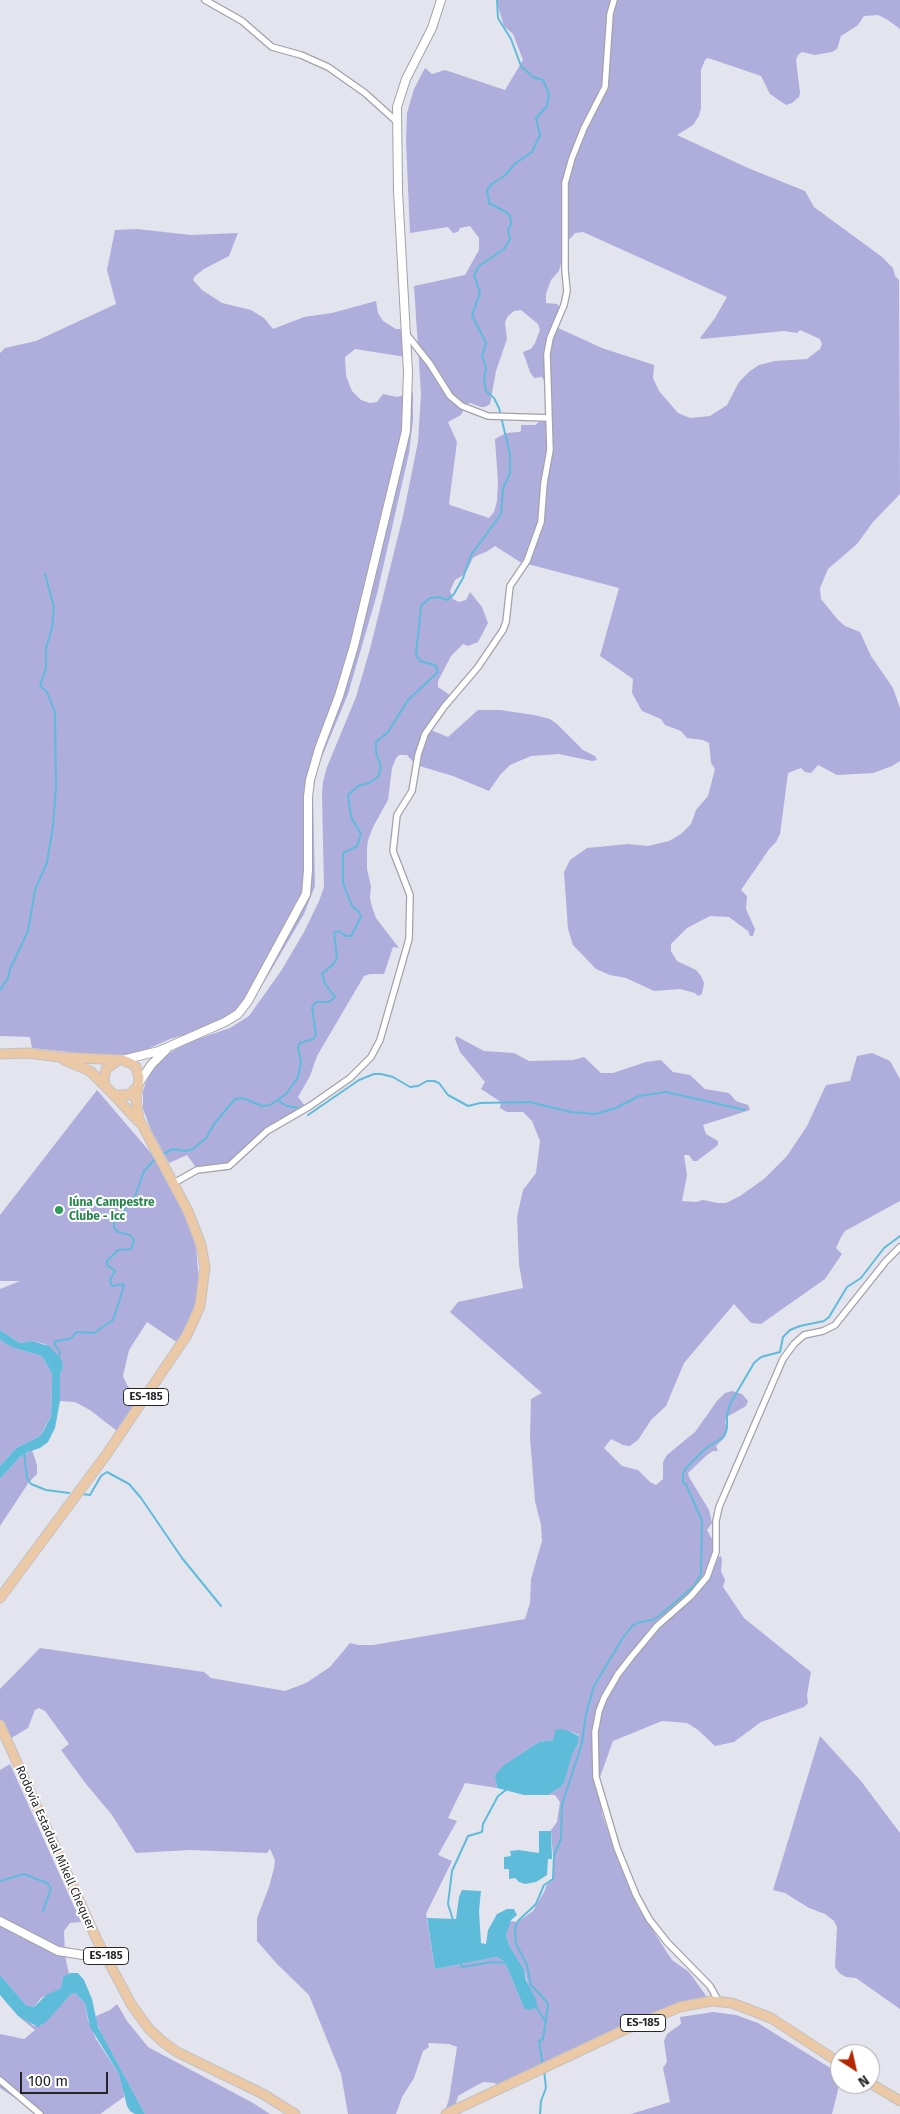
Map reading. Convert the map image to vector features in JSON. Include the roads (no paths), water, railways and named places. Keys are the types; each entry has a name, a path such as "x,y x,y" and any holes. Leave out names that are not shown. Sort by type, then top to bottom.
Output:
{"main road":[{"path":"106,1087 104,1073 109,1066 119,1061 149,1054 174,1044 225,1022 238,1014 248,1001 306,894 308,883 308,797 310,780 318,749 339,696 354,646 402,450 408,410 407,335 396,121 397,107 406,79 432,28 441,0"},
{"path":"114,1094 129,1095 138,1086 150,1064 174,1044"},
{"name":"ES-185","path":"0,1054 28,1053 119,1061 132,1064 136,1068 139,1078 136,1109 142,1127"},
{"name":"ES-185","path":"0,1598 106,1455 178,1350 195,1319 203,1290 205,1267 196,1228 174,1183 142,1127 114,1094 90,1071 59,1057"},
{"name":"Rodovia Estadual Mikell Chequer","path":"0,1725 97,1940 130,2004 149,2029 163,2042 191,2059 263,2094 295,2114"},
{"path":"0,1921 58,1952 108,1959"},
{"name":"ES-185","path":"446,2114 654,2018 680,2007 700,2002 732,2003 771,2018 830,2056"},
{"path":"880,2089 900,2102"}],"street":[{"path":"205,0 242,21 272,47 301,55 328,67 365,93 396,121"},
{"path":"174,1183 197,1170 229,1166 273,1127 310,1106 350,1078 371,1057 377,1048 409,939 410,895 393,851 397,815 413,789 418,755 425,734 444,706 484,660 503,630 506,622 510,586 527,561 541,522 544,483 550,450 548,347 553,329 564,305 567,291 565,270 565,183 572,158 584,128 605,87 610,14 614,0"},
{"path":"407,335 430,364 445,390 456,402 475,412 498,417 549,418"},
{"path":"720,2002 710,1986 667,1942 649,1919 636,1896 617,1848 596,1777 595,1732 599,1711 609,1690 628,1662 658,1626 691,1596 707,1577 716,1552 716,1521 720,1507 782,1359 804,1335 823,1331 835,1325 886,1261 900,1247"},
{"path":"0,2080 40,2114"}],"waterway":[{"path":"161,1155 173,1149 185,1151 193,1149 206,1138 214,1124 235,1099 243,1098 262,1106 270,1105 286,1094 298,1077 301,1062 298,1047 300,1043 313,1039 316,1035 312,1007 316,1002 329,1002 335,997 325,984 322,974 337,958 334,933 339,931 346,936 351,936 361,917 359,912 352,906 343,883 343,853 357,846 361,834 351,817 348,795 358,786 369,783 378,777 381,768 376,752 376,742 388,732 408,700 438,672 435,665 420,661 416,655 421,606 430,598 440,597 447,600 454,594 463,578 471,555 501,514 503,489 510,473 510,454 499,408 494,398 486,391 484,380 486,368 482,355 486,343 472,315 480,293 474,275 479,266 504,249 510,239 508,230 511,224 510,216 489,203 487,190 516,163 532,152 540,135 536,118 547,106 549,94 543,80 533,77 521,66 511,39 498,18 497,0"},
{"path":"0,990 8,978 10,969 28,931 35,890 47,862 53,826 56,787 55,712 47,692 40,686 46,668 46,648 52,628 54,607 45,574"},
{"path":"308,1115 359,1080 374,1074 393,1077 410,1087 418,1086 427,1081 434,1081 439,1083 448,1095 468,1106 480,1103 529,1102 571,1112 596,1114 616,1108 639,1096 666,1092 745,1110"},
{"path":"279,1101 287,1106 299,1108"},
{"path":"59,1356 60,1352 54,1344 56,1341 70,1339 77,1332 94,1333 113,1320 124,1286 123,1284 113,1286 111,1284 110,1280 115,1271 107,1265 107,1261 118,1250 131,1249 134,1240 130,1235 118,1232 114,1228 114,1223 135,1196 144,1171 157,1157"},
{"path":"543,2066 539,2041 543,2039 548,2006 547,2002 531,1985 527,1965 516,1944 515,1928 518,1921 536,1904 544,1885 553,1879 554,1855 561,1839 562,1805 582,1743 586,1714 594,1686 622,1639 633,1625 653,1620 659,1616 694,1586 701,1574 702,1521 686,1484 683,1483 685,1469 706,1448 725,1434 730,1404 754,1363 761,1357 780,1352 783,1337 790,1330 824,1321 829,1317 847,1287 861,1278 884,1248 900,1236"},
{"path":"24,1452 27,1478 31,1484 46,1490 69,1493"},
{"path":"82,1494 90,1495 101,1476 107,1472 129,1484 141,1498 182,1558 221,1606"},
{"path":"453,1920 448,1904 452,1871 468,1836 482,1832 483,1824 498,1796 506,1790"},
{"path":"0,1881 24,1874 47,1883 51,1888 43,1911"},
{"path":"461,1964 462,1967 492,1962 506,1963"},
{"path":"535,2005 546,2022"},
{"path":"540,2114 541,2101 546,2088 544,2070"}],"place":[{"name":"Iúna Campestre Clube - Icc","path":"59,1210"}]}
